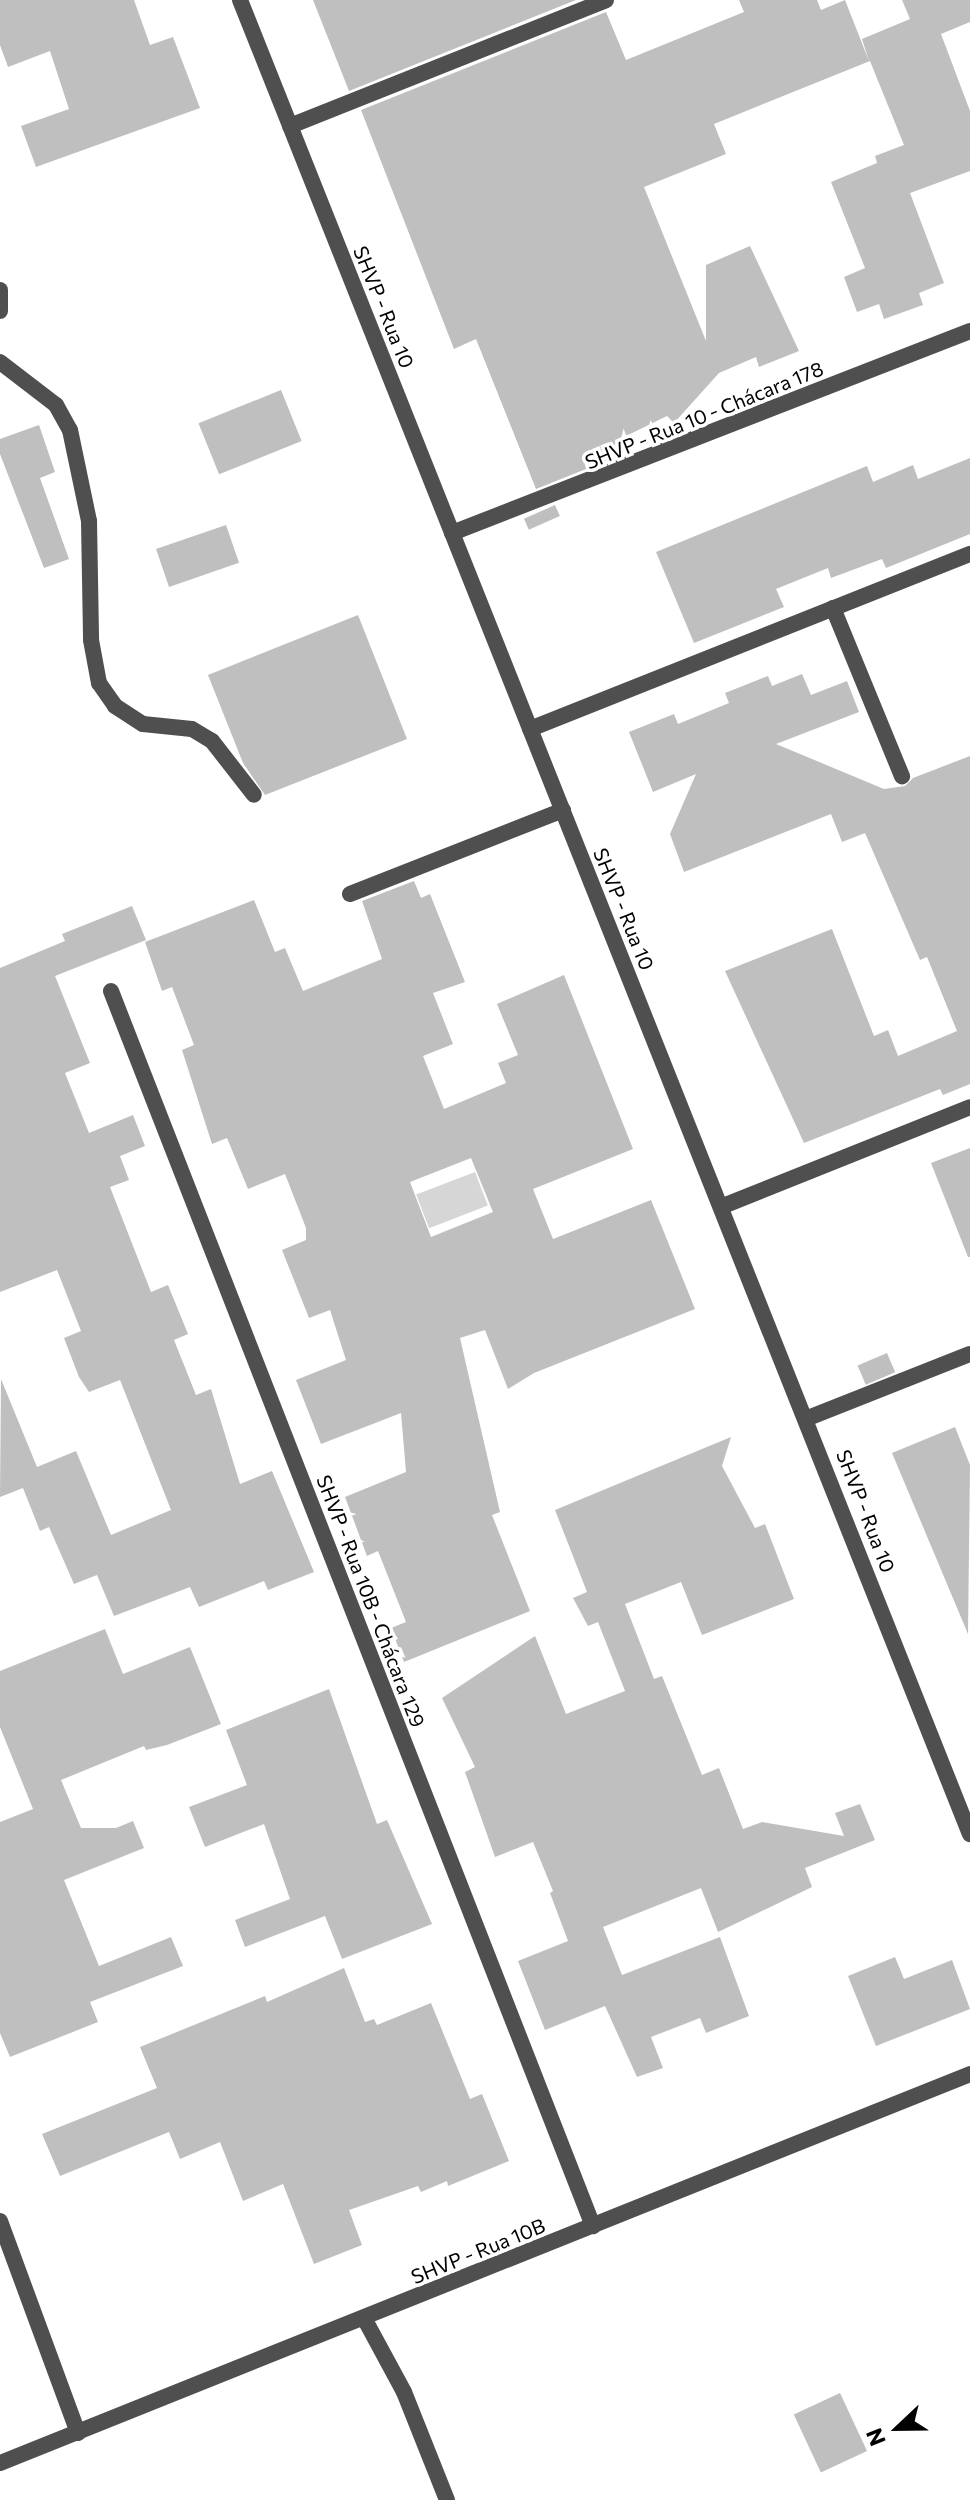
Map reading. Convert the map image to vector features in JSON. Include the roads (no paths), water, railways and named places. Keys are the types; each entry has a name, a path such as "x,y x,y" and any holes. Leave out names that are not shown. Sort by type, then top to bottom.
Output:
{"street":[{"name":"SHVP - Rua 10","path":"240,0 808,1418 970,1834"},
{"path":"290,126 606,0"},
{"path":"0,290 0,311"},
{"name":"SHVP - Rua 10 - Chácara 178","path":"452,533 970,331"},
{"path":"0,362 56,405 70,430 89,521 91,640 99,683 115,706 143,724 192,729 212,741 254,795"},
{"path":"530,729 970,554"},
{"path":"833,608 902,776"},
{"path":"350,894 563,810"},
{"name":"SHVP - Rua 10B - Chácara 129","path":"111,991 593,2226"},
{"path":"723,1206 970,1107"},
{"path":"808,1418 970,1354"},
{"name":"SHVP - Rua 10B","path":"0,2463 970,2074"},
{"path":"0,2221 78,2433"},
{"path":"364,2318 404,2392 447,2500"}]}
